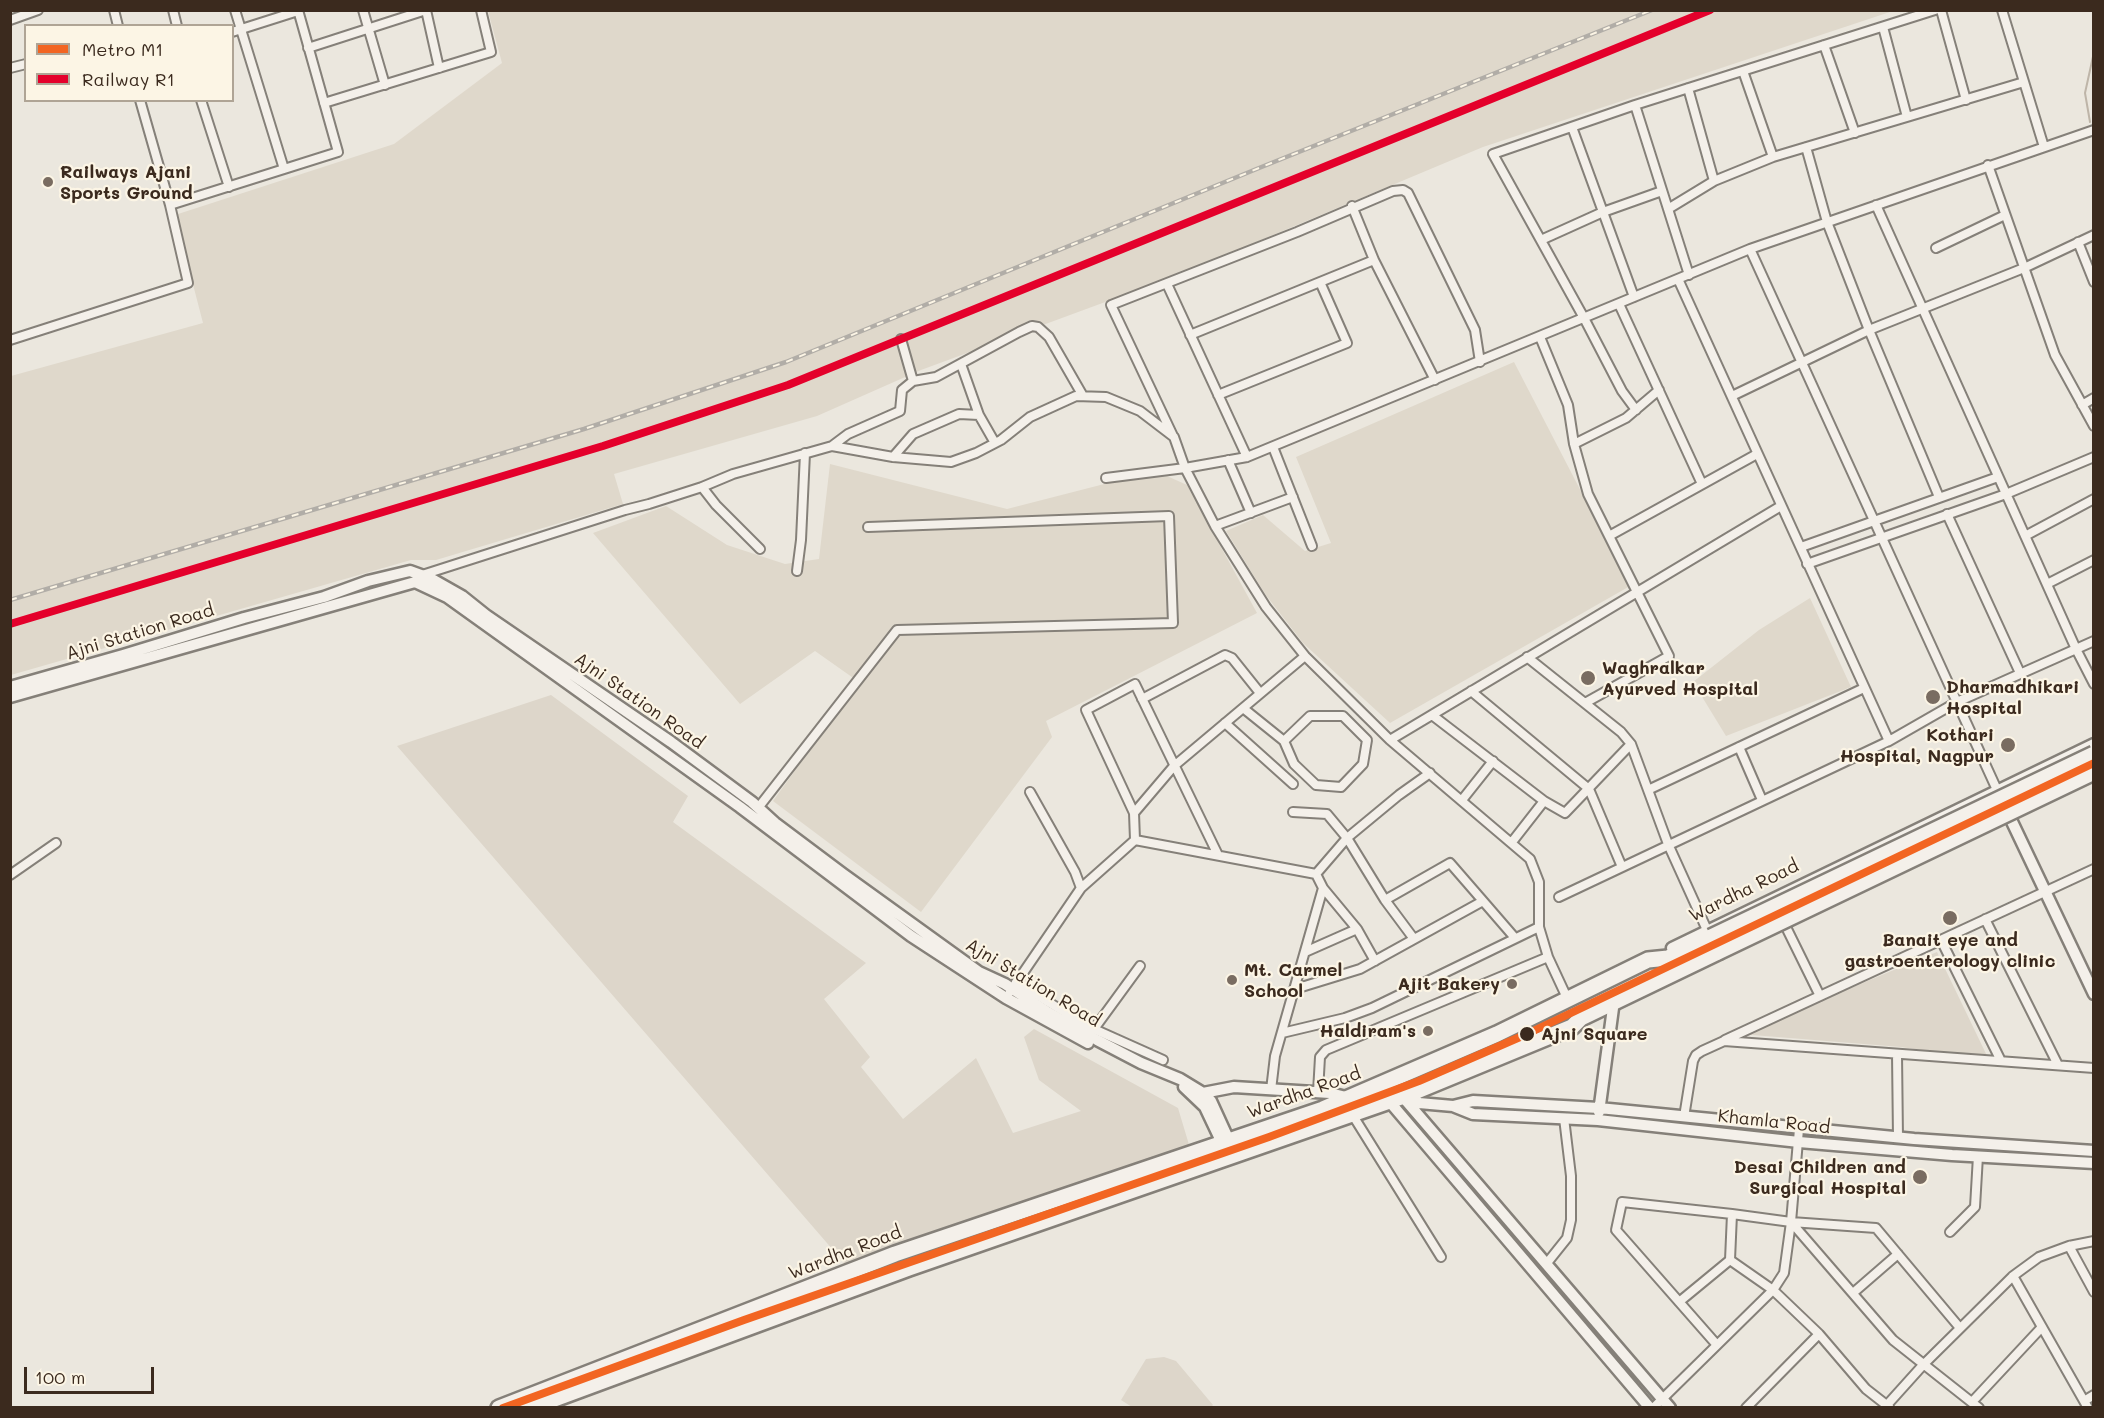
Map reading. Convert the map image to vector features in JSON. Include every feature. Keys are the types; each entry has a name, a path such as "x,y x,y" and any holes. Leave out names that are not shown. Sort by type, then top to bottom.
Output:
{"highway":[{"path":"1648,960 1668,958 2094,754"},
{"path":"1572,1027 1590,1013 2094,772"},
{"name":"Wardha Road","path":"530,1407 1229,1148 1497,1034 1648,960"},
{"name":"Wardha Road","path":"498,1407 896,1254 1229,1148 1352,1114 1400,1097 1572,1027"}],"street":[{"path":"10,20 38,10"},
{"path":"235,10 236,31 284,169"},
{"path":"363,10 384,85"},
{"path":"308,48 426,10 439,68"},
{"path":"324,103 491,52 481,10"},
{"path":"1636,410 1622,391 1493,154 1635,105 1935,10"},
{"path":"1941,10 1966,100"},
{"path":"2002,10 2044,147"},
{"path":"170,205 338,152 298,11 236,31"},
{"path":"1883,27 1907,117"},
{"path":"1824,45 1855,133"},
{"path":"1743,71 1773,157"},
{"path":"1668,209 1714,181 1773,157 2024,82"},
{"path":"1688,88 1714,181"},
{"path":"10,340 188,283 170,205 141,102"},
{"path":"202,102 229,187"},
{"path":"1635,105 1689,274"},
{"path":"1572,127 1634,297"},
{"path":"1106,478 1185,468 1246,457 1750,249 2094,130"},
{"path":"1806,147 1827,222 1869,330 1939,497"},
{"path":"1988,165 2055,355 2094,426"},
{"path":"1480,362 1475,330 1408,193 1403,190 1393,191 1353,206 1296,232 1111,305 1174,437 1185,468 1215,526 1266,607 1305,656 1390,741 1530,859 1539,882 1539,927 1548,957 1568,1000"},
{"path":"1541,240 1603,212 1662,191"},
{"path":"1876,205 2076,649 2094,684"},
{"path":"1353,206 1374,260 1435,380"},
{"path":"1936,248 2006,215"},
{"path":"1732,396 1869,330 2024,268 2094,234"},
{"path":"2078,242 2094,282"},
{"path":"1750,249 1998,792 2094,994"},
{"path":"1190,335 1374,260"},
{"path":"1678,279 1889,741"},
{"path":"1218,395 1347,343 1320,282"},
{"path":"1167,284 1246,457"},
{"path":"1619,304 1702,484"},
{"path":"419,579 702,487 732,474 832,446 848,434 900,411 902,390 913,381 936,377 1032,326 1038,327 1049,337 1083,396"},
{"path":"1540,337 1568,405 1574,444 1588,494 1669,656 1585,703"},
{"path":"901,339 913,381"},
{"path":"961,364 979,415 995,443"},
{"path":"1574,444 1626,418 1659,390"},
{"path":"832,446 893,457 951,462 995,443 1030,417 1076,396 1106,397 1140,411 1174,437"},
{"path":"2082,405 2094,398"},
{"path":"893,457 913,434 959,414 979,415"},
{"path":"1274,447 1312,546"},
{"path":"797,571 801,540 805,453"},
{"path":"1609,536 1757,454"},
{"path":"1807,564 1880,535 1947,514 2094,457"},
{"path":"1228,460 1251,513"},
{"path":"1801,547 1939,497 1999,478"},
{"path":"702,487 716,505 760,549"},
{"path":"1215,526 1293,496"},
{"path":"2025,536 2094,499"},
{"path":"1390,741 1781,506"},
{"path":"1947,514 2020,673"},
{"path":"760,813 897,630 1173,623 1169,516 868,527"},
{"path":"2047,584 2094,560"},
{"name":"Ajni Station Road","path":"10,697 125,660 211,627 324,597 368,581 410,572 419,579 432,579 462,596 681,765 760,813"},
{"path":"1559,897 1889,741 1958,702 2094,641"},
{"path":"1142,699 1225,655 1232,658 1260,693"},
{"path":"1134,813 1174,766 1305,656"},
{"path":"1527,657 1621,732 1631,744 1668,844 1707,930"},
{"name":"Ajni Station Road","path":"10,687 125,660"},
{"path":"1163,1060 1011,989 1081,888 1134,840 1134,813 1086,710 1134,684 1218,855"},
{"name":"Ajni Station Road","path":"583,688 689,755 760,813 921,932 979,972 1011,989 1085,1042 1194,1089"},
{"path":"1648,790 1864,688"},
{"path":"1471,691 1589,789 1622,867"},
{"path":"1243,708 1284,741 1294,764 1316,785 1341,787 1363,764 1367,740 1343,716 1310,716 1284,741"},
{"path":"1432,715 1544,801 1565,813 1631,744"},
{"path":"1358,731 1369,720"},
{"path":"1225,723 1293,784"},
{"name":"Wardha Road","path":"1648,960 2094,744"},
{"path":"1739,747 1762,800"},
{"path":"681,765 689,755"},
{"path":"1462,800 1493,761"},
{"path":"1317,874 1347,838 1430,773"},
{"name":"Wardha Road","path":"1572,1027 1786,927 2094,778"},
{"path":"1030,792 1075,872 1081,888"},
{"path":"1512,842 1544,801"},
{"path":"1293,812 1327,814 1347,838 1385,900 1414,939"},
{"path":"1134,840 1317,874"},
{"path":"10,875 56,843"},
{"path":"1385,900 1450,863 1515,938"},
{"path":"1684,1117 1696,1055 2094,869"},
{"path":"1317,874 1323,888 1357,929 1375,961"},
{"path":"1271,1089 1275,1056 1323,888"},
{"path":"1295,989 1360,969 1483,901"},
{"path":"1985,919 2058,1065"},
{"path":"1282,1032 1337,1020 1372,1008 1539,927"},
{"path":"1786,927 1820,996"},
{"path":"1305,952 1357,929"},
{"path":"1941,940 2001,1061"},
{"path":"1318,1092 1320,1057 1326,1050 1548,957"},
{"path":"1094,1029 1140,966"},
{"path":"1598,1120 1613,1008"},
{"path":"1724,1041 2094,1068"},
{"path":"1897,1054 1898,1138"},
{"path":"1194,1089 1234,1087 1271,1089 1318,1092 1350,1098"},
{"path":"1194,1089 1229,1148"},
{"path":"1194,1089 1210,1101 1229,1148"},
{"path":"1400,1097 1667,1403"},
{"path":"1400,1097 1410,1126 1652,1407 1667,1403 1717,1345 1773,1290 1784,1272 1800,1129"},
{"name":"Khamla Road","path":"1400,1097 1419,1103 1453,1106 1473,1114 1598,1120 1799,1142 2094,1163"},
{"name":"Khamla Road","path":"1453,1106 1473,1101 1599,1108 1898,1138 2094,1151"},
{"path":"1352,1114 1441,1257"},
{"path":"1410,1126 1420,1118"},
{"path":"1547,1263 1567,1238 1571,1220 1570,1176 1564,1118"},
{"path":"1950,1232 1975,1207 1978,1156"},
{"path":"1717,1345 1616,1230 1622,1202 1791,1222 1876,1227 1960,1328"},
{"path":"1679,1302 1730,1260 1731,1214"},
{"path":"1791,1222 1893,1340 1976,1405 2042,1327"},
{"path":"1730,1260 1773,1290 1819,1334 1866,1389 1889,1406 1923,1365 2013,1276 2039,1257 2069,1246 2094,1241"},
{"path":"2069,1246 2094,1292"},
{"path":"1853,1293 1898,1254"},
{"path":"2013,1276 2086,1404 2094,1395"},
{"path":"1746,1407 1819,1334"}],"shaded area":[{"path":"488,11 1893,11 1483,147 1173,277 921,370 817,416 614,474 623,504 436,560 411,560 11,675 11,376 203,323 175,215 394,144 502,63"},
{"path":"1514,362 1630,586 1390,723 1303,643 1265,594 1226,531 1263,515 1305,551 1331,543 1296,457"},
{"path":"830,464 1007,509 1116,481 1167,476 1187,485 1257,613 1046,721 1052,737 921,912 773,801 859,682 815,651 740,704 593,533 666,506 727,545 785,564 819,559"},
{"path":"1810,598 1851,687 1726,736 1693,682 1759,630"},
{"path":"551,695 688,796 673,822 866,963 824,999 870,1057 861,1067 903,1119 976,1058 1013,1133 1081,1111 1039,1080 1024,1037 1034,1029 1178,1108 1190,1148 846,1265 397,746"},
{"path":"1937,952 1989,1060 1901,1047 1740,1034"},
{"path":"1164,1357 1176,1361 1213,1405 1211,1407 1132,1407 1121,1400 1146,1359"}],"waterway":[{"path":"2090,122 2085,93 2094,52"}],"railway":[{"path":"10,600 584,429 786,362 1652,10"}],"metro line":[{"name":"M1","path":"503,1408 744,1320 1269,1137 1419,1081 1527,1034 2094,763"}],"rail line":[{"name":"R1","path":"10,624 603,446 788,385 1710,10"}],"place":[{"name":"Railways Ajani Sports Ground","path":"48,182"},
{"name":"Waghralkar Ayurved Hospital","path":"1588,678"},
{"name":"Dharmadhikari Hospital","path":"1933,697"},
{"name":"Kothari Hospital, Nagpur","path":"2008,745"},
{"name":"Banait eye and gastroenterology clinic","path":"1950,918"},
{"name":"Mt. Carmel School","path":"1232,980"},
{"name":"Ajit Bakery","path":"1512,984"},
{"name":"Haldiram's","path":"1428,1031"},
{"name":"Ajni Square","path":"1527,1034"},
{"name":"Desai Children and Surgical Hospital","path":"1920,1177"}]}
